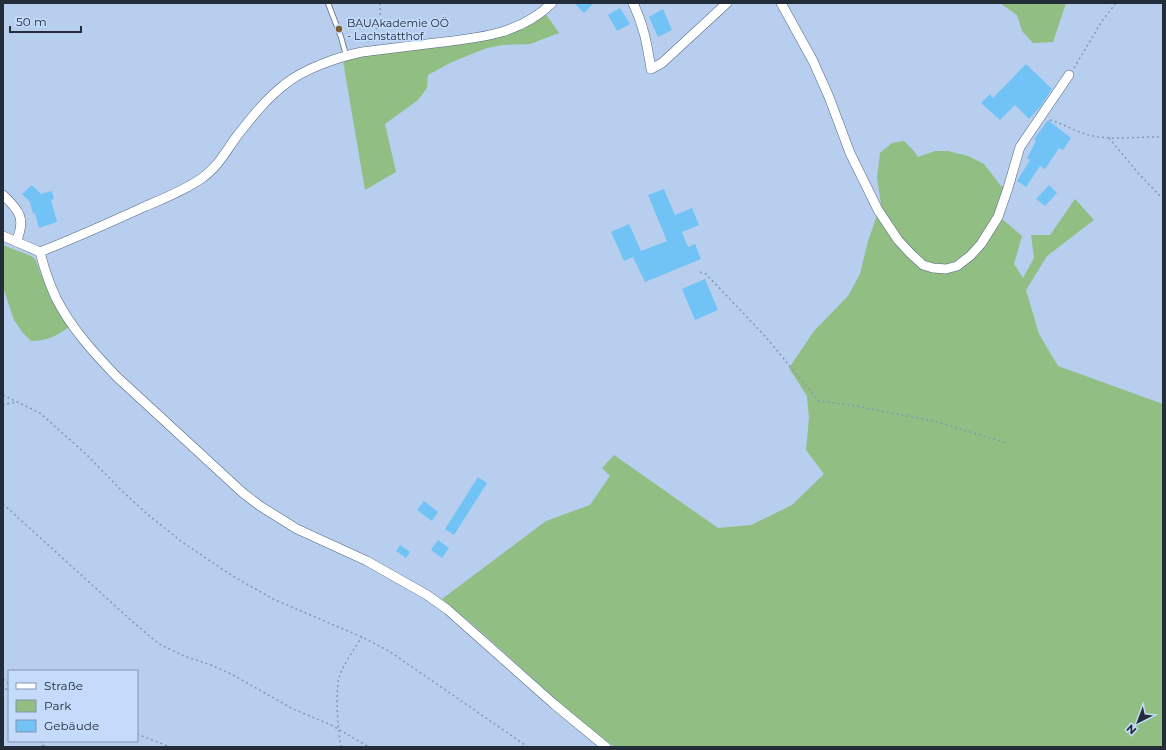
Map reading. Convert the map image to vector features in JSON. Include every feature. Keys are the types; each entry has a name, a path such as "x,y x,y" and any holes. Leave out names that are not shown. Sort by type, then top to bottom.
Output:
{"street":[{"path":"3,236 40,252 152,204 187,187 213,169 253,115 285,84 328,62 346,55 362,52 488,36 522,25 542,12 552,3"},
{"path":"633,3 647,38 651,69 662,63 726,3"},
{"path":"782,3 813,61 829,97 850,153 878,210 898,240 911,254 923,265 933,268 957,266 970,256 981,244 998,217 1020,148 1070,75"},
{"path":"3,195 19,212 21,222 20,233 16,242"},
{"path":"40,252 46,275 56,299 80,335 117,377 238,488 260,506 297,529 367,561 427,595 448,610 555,705 606,747"}],"lane":[{"path":"328,3 346,55"}],"path":[{"path":"362,52 379,26 381,17 380,3"},
{"path":"1070,75 1102,21 1116,3"},
{"path":"1041,117 1053,120 1083,133 1108,137 1163,137"},
{"path":"1108,137 1138,173 1163,199"},
{"path":"700,272 706,274 764,335 819,401 850,405 933,421 1007,443"},
{"path":"3,395 40,413 88,456 141,509 182,542 273,599 362,637 389,651 528,747"},
{"path":"3,406 5,404 19,402"},
{"path":"3,504 159,644 184,656 211,665 292,709 338,729 369,747"},
{"path":"341,747 338,729 339,678 362,637"},
{"path":"138,734 170,747"}],"green space":[{"path":"1000,3 1066,3 1053,42 1033,43 1022,31 1017,15"},
{"path":"545,13 559,33 530,44 503,45 487,48 452,62 428,75 427,88 418,100 385,124 396,172 365,190 343,61 375,53 503,36 525,28"},
{"path":"904,141 918,157 935,151 948,151 968,156 984,164 1001,186 1005,186 996,214 1022,236 1014,264 1023,278 1034,258 1031,235 1050,235 1075,199 1094,220 1047,256 1026,290 1039,334 1058,366 1163,404 1163,747 614,747 570,711 485,635 442,599 546,521 590,505 610,476 602,468 614,455 718,528 751,525 792,505 824,474 806,450 809,418 807,396 789,368 814,331 848,296 860,274 868,241 881,204 877,178 880,153 892,143"},
{"path":"3,245 35,259 45,284 69,327 51,337 37,341 31,341 23,333 14,320 3,287"}],"building":[{"path":"574,3 594,3 584,13"},
{"path":"620,8 630,24 617,31 608,15"},
{"path":"663,9 672,30 658,37 649,17"},
{"path":"1026,64 1052,89 1040,107 1029,119 1015,105 1000,120 981,103 990,94 993,98"},
{"path":"1048,120 1071,138 1063,150 1059,148 1045,169 1040,166 1026,187 1017,181 1030,160 1027,158 1036,141 1034,139"},
{"path":"32,185 41,194 52,191 54,199 51,200 57,222 39,228 30,202 22,194"},
{"path":"1049,185 1057,193 1045,206 1036,199"},
{"path":"664,189 675,215 692,208 699,225 682,232 688,247 695,244 701,259 645,282 633,257 624,261 611,232 629,224 641,251 667,241 648,195"},
{"path":"705,279 718,310 695,320 682,289"},
{"path":"478,477 487,483 454,535 445,529"},
{"path":"424,501 438,512 432,521 417,510"},
{"path":"438,540 449,548 442,558 431,550"},
{"path":"400,545 410,552 406,558 396,551"}],"place":[{"name":"BAUAkademie OÖ - Lachstatthof","path":"339,29"}]}
